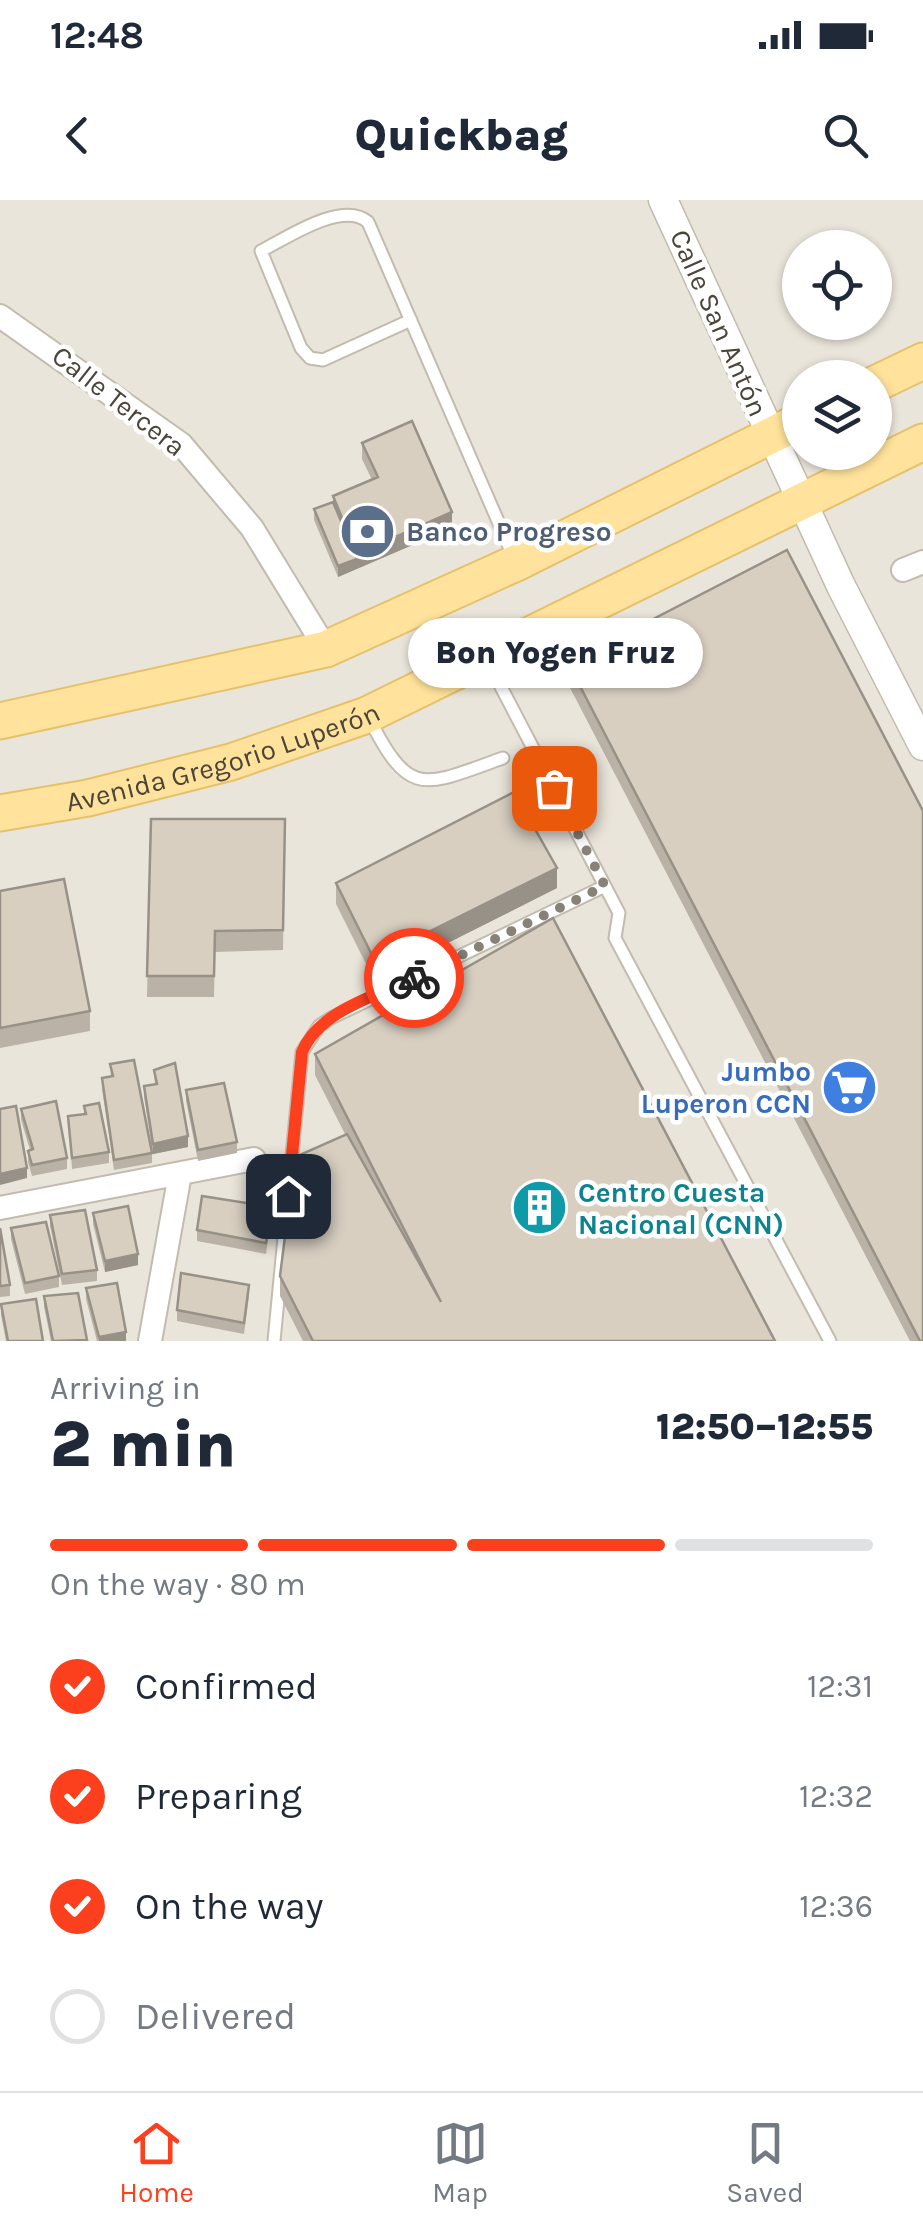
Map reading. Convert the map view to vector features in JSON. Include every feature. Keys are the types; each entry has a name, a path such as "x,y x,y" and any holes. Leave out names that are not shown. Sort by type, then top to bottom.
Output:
{"main road":[{"path":"892,376 923,361"},
{"path":"0,722 326,649 516,563 782,430"},
{"name":"Avenida Gregorio Luperón","path":"0,813 88,798 231,762 366,714 923,442"}],"street":[{"name":"Calle San Antón","path":"662,200 782,422"},
{"name":"Calle Tercera","path":"0,316 181,444 252,528 326,649"},
{"name":"Calle San Antón","path":"794,470 801,500 923,746"},
{"path":"0,1208 254,1159"},
{"path":"150,1341 180,1174"}],"lane":[{"path":"410,320 323,360 310,358 301,348 262,250 342,211 357,212 368,222 516,563"},
{"path":"486,656 619,913 614,938 830,1341"},
{"path":"366,714 388,757 402,773 415,779 448,777 502,758"},
{"path":"274,1341 302,1052 308,1039 331,1018 605,886"}],"shaded area":[{"path":"0,200 923,200 923,1341 0,1341"}],"building":[{"path":"412,421 452,512 357,554 333,496 378,477 362,443"},
{"path":"333,502 357,559 338,566 314,509"},
{"name":"Jumbo Luperon CCN","path":"787,550 923,811 923,1341 568,663"},
{"path":"514,792 557,868 374,959 336,883"},
{"path":"151,819 285,819 283,930 215,931 214,976 147,976"},
{"path":"64,879 90,1011 0,1028 0,891"},
{"name":"Centro Cuesta Nacional (CNN)","path":"553,918 775,1341 313,1341 280,1276 295,1157 347,1134 441,1302 315,1054"},
{"path":"134,1060 152,1153 114,1160 102,1078 113,1076 110,1064"},
{"path":"175,1063 188,1136 153,1144 144,1086 157,1084 154,1070"},
{"path":"224,1083 237,1142 198,1150 186,1090"},
{"path":"56,1101 67,1158 32,1165 28,1151 33,1149 21,1109"},
{"path":"99,1103 109,1152 72,1158 68,1116 86,1114 84,1106"},
{"path":"16,1106 27,1168 0,1174 0,1109"},
{"path":"202,1196 271,1207 266,1243 197,1230"},
{"path":"128,1206 138,1254 105,1261 93,1213"},
{"path":"85,1210 97,1270 62,1274 50,1215"},
{"path":"46,1222 59,1276 25,1283 11,1228"},
{"path":"0,1228 10,1285 0,1286"},
{"path":"181,1273 249,1285 244,1323 177,1310"},
{"path":"117,1283 126,1332 99,1337 86,1288"},
{"path":"78,1293 87,1340 53,1341 44,1296"},
{"path":"36,1299 43,1341 8,1341 1,1304"}],"way so far":[{"path":"414,978 605,886 554,788"}],"place":[{"name":"Banco Progreso","path":"367,531"},
{"name":"Bon Yogen Fruz","path":"554,788"},
{"name":"Jumbo Luperon CCN","path":"850,1087"},
{"name":"Centro Cuesta Nacional (CNN)","path":"539,1208"}],"route":[{"path":"288,1196 302,1052 308,1039 331,1018 414,978"}]}
